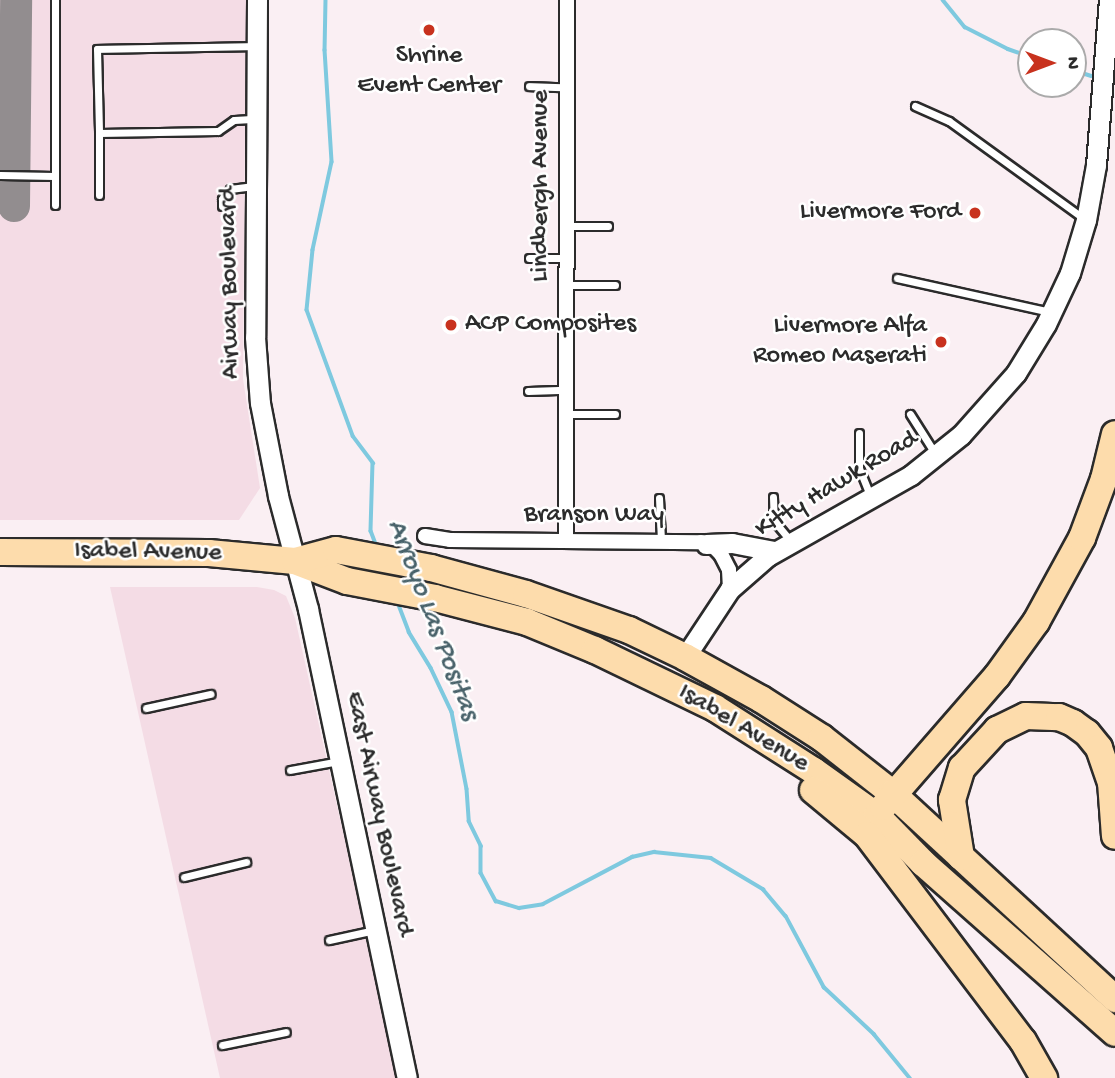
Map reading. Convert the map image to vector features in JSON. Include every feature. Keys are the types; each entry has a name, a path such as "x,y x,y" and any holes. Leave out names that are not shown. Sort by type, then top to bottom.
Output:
{"highway":[{"path":"877,816 892,793 997,676 1036,622 1082,538 1104,479 1115,434"},
{"name":"Isabel Avenue","path":"295,561 336,550 431,568 526,594 629,630 761,699 812,731 892,793 1093,979 1115,1033"},
{"name":"Isabel Avenue","path":"0,552 209,553 295,561 347,581 435,597 527,622 672,685 748,729 877,816 922,863 1104,1006"},
{"path":"961,857 951,800 962,768 997,730 1026,716 1059,717 1073,723 1087,733 1100,748 1111,782 1115,836"},
{"path":"748,729 756,742 867,835 1023,1041 1044,1078"}],"main road":[{"name":"Airway Boulevard","path":"257,0 255,337 258,391 278,496 295,561"},
{"name":"Kitty Hawk Road","path":"685,657 730,589 783,546 872,498 936,456 961,435 1002,391 1052,312 1070,273 1086,220 1096,165 1108,0"},
{"path":"706,544 783,546"},
{"name":"East Airway Boulevard","path":"295,561 407,1078"}],"street":[{"name":"Lindbergh Avenue","path":"566,540 567,0"},
{"name":"Branson Way","path":"425,536 450,540 662,541 706,544"},
{"path":"706,544 721,554 729,570 730,589"}],"lane":[{"path":"55,0 55,205"},
{"path":"99,195 97,49 256,46"},
{"path":"529,86 567,87"},
{"path":"915,106 949,121 1086,220"},
{"path":"99,133 218,131 234,120 256,120"},
{"path":"0,175 54,176"},
{"path":"222,206 222,199 230,189 256,186"},
{"path":"567,226 608,226"},
{"path":"528,258 567,258"},
{"path":"897,278 1052,312"},
{"path":"567,285 615,285"},
{"path":"528,391 567,390"},
{"path":"566,414 615,414"},
{"path":"910,414 936,456"},
{"path":"859,433 859,468 872,498"},
{"path":"773,496 774,521 783,546"},
{"path":"659,498 662,541"},
{"path":"146,708 209,695"},
{"path":"290,770 340,761"},
{"path":"184,877 246,862"},
{"path":"329,940 376,930"},
{"path":"222,1045 286,1032"}],"shaded area":[{"path":"0,0 246,0 243,379 260,488 239,520 0,520"},
{"path":"110,587 257,587 274,590 286,596 295,618 398,1078 220,1078"}],"waterway":[{"name":"Arroyo Las Positas","path":"326,0 325,50 332,162 313,250 307,310 353,436 373,463 371,531 377,547"},
{"path":"943,0 965,27 1017,52"},
{"path":"1087,75 1091,76"},
{"name":"Arroyo Las Positas","path":"397,600 409,632 431,668 452,712 467,789 469,821 481,846 481,873 496,901 519,908 543,904 632,857 654,852 711,858 763,889 786,916 824,987 874,1034 910,1078"}],"taxiway":[{"path":"14,206 16,0"}],"place":[{"name":"Shrine Event Center","path":"429,30"},
{"name":"Livermore Ford","path":"975,213"},
{"name":"ACP Composites","path":"451,325"},
{"name":"Livermore Alfa Romeo Maserati","path":"941,342"}]}
